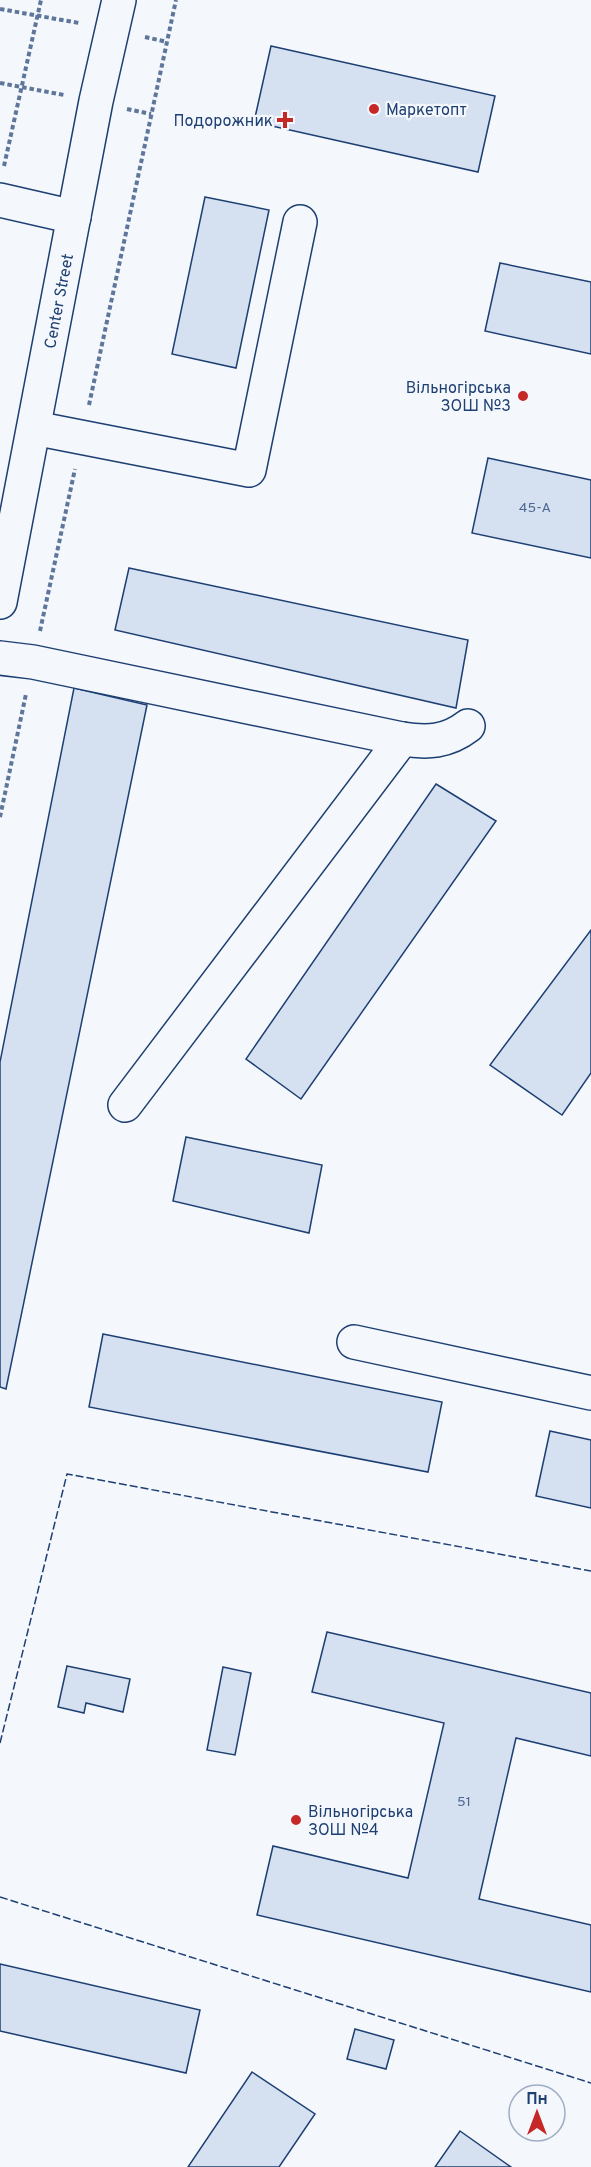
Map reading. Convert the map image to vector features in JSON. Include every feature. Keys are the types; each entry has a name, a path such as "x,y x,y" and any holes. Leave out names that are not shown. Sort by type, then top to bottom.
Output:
{"main road":[{"name":"Center Street","path":"0,602 96,101 119,0"},
{"path":"1,187 74,217"},
{"path":"34,428 249,470 300,222"},
{"path":"0,658 33,662 402,739 437,741 448,738 468,726"},
{"path":"125,1105 402,739"},
{"path":"354,1342 591,1393"}],"path":[{"path":"1,187 41,0"}],"building":[{"name":"Маркетопт","path":"271,46 495,96 478,172 254,122"},
{"path":"205,197 269,210 236,368 172,354"},
{"path":"500,263 591,282 591,354 485,331"},
{"path":"488,458 591,480 591,558 472,533"},
{"path":"129,568 468,640 456,708 115,630"},
{"path":"74,688 147,705 6,1389 0,1387 0,1062"},
{"path":"436,784 496,821 301,1099 246,1059"},
{"path":"591,930 591,1073 562,1115 490,1065"},
{"path":"186,1137 322,1165 309,1233 173,1201"},
{"path":"103,1334 442,1402 428,1472 89,1407"},
{"path":"550,1431 591,1440 591,1508 536,1496"},
{"path":"327,1632 591,1693 591,1756 516,1738 479,1899 591,1925 591,1992 257,1915 273,1846 408,1878 444,1723 312,1692"},
{"path":"67,1666 130,1679 123,1712 86,1703 84,1713 58,1707"},
{"path":"223,1667 251,1673 235,1755 207,1750"},
{"path":"0,1964 200,2010 186,2073 0,2031"},
{"path":"355,2029 394,2040 386,2069 347,2059"},
{"path":"252,2072 315,2114 279,2167 188,2167"},
{"path":"460,2131 511,2167 435,2167"}],"fence":[{"path":"0,1743 67,1474 591,1571"},
{"path":"0,1897 591,2083"}],"place":[{"name":"Маркетопт","path":"374,109"},
{"name":"Подорожник","path":"285,120"},
{"name":"Вільногірська ЗОШ №3","path":"523,396"},
{"name":"Вільногірська ЗОШ №4","path":"296,1820"}]}
